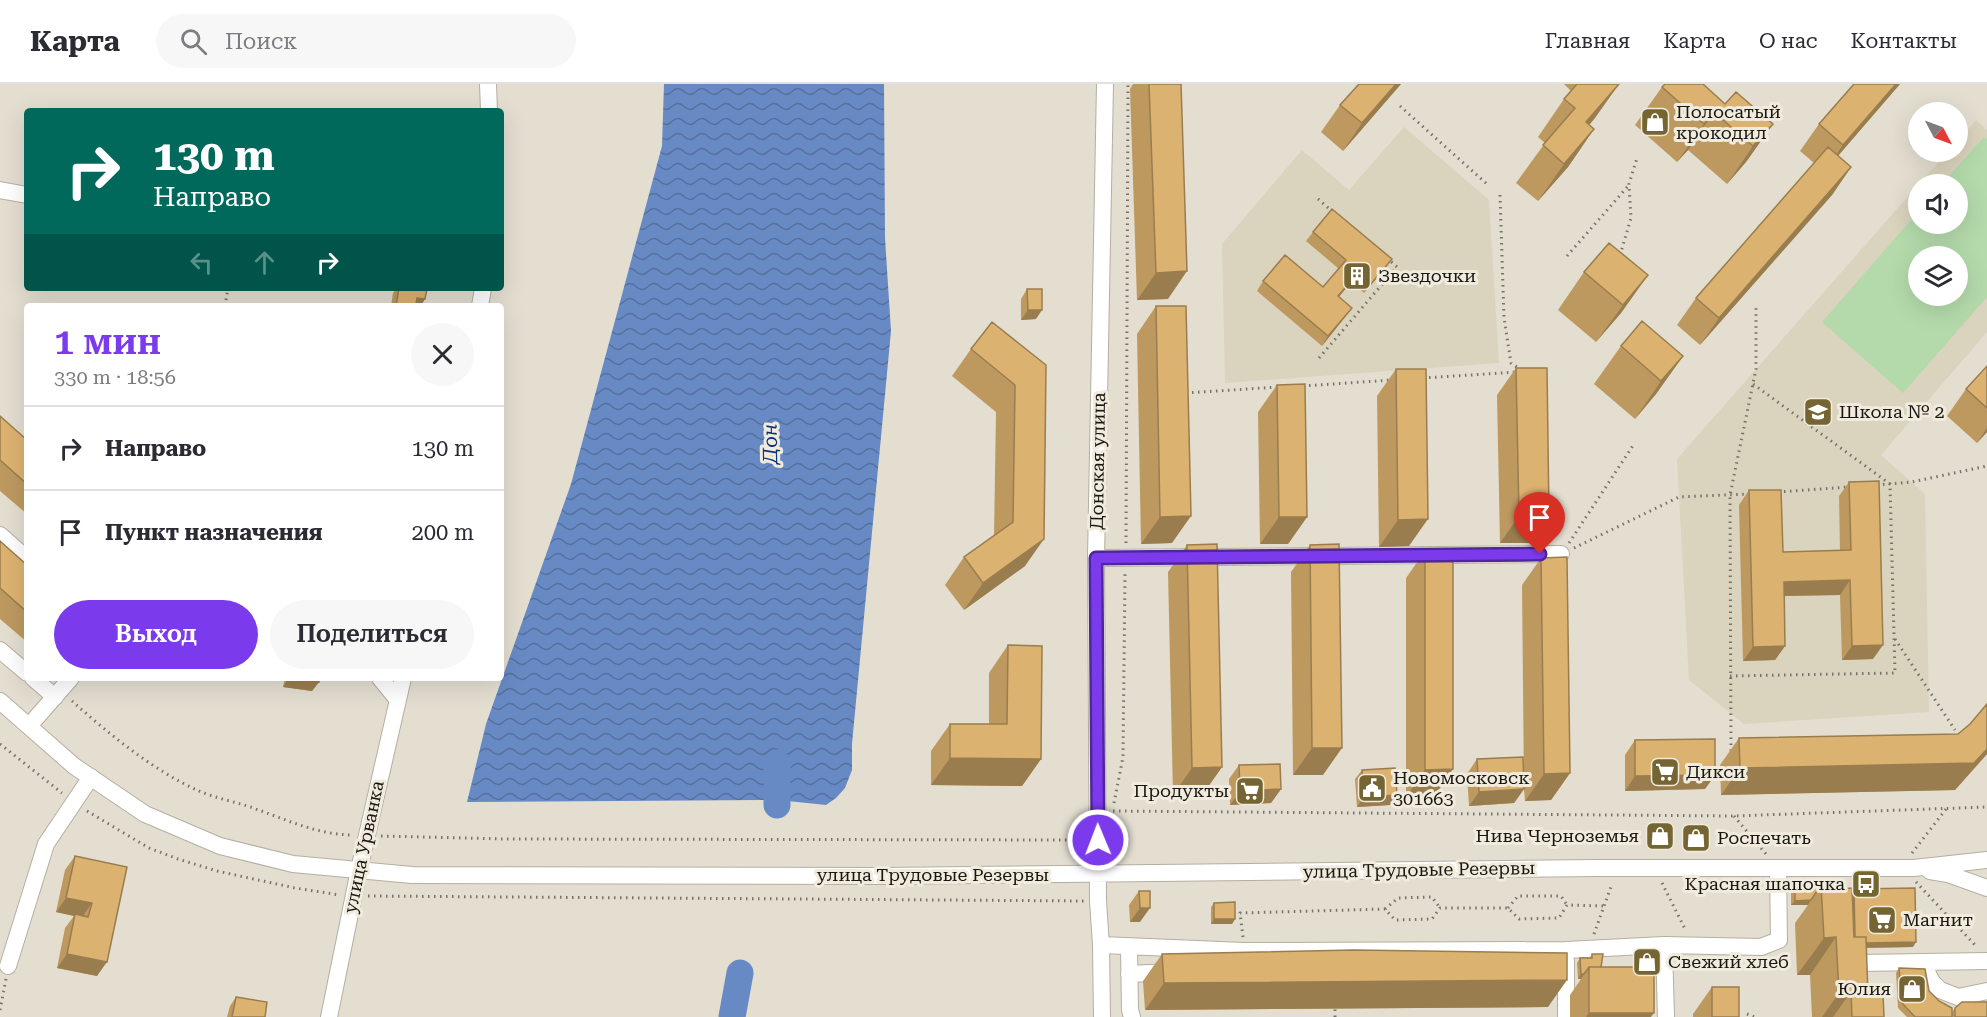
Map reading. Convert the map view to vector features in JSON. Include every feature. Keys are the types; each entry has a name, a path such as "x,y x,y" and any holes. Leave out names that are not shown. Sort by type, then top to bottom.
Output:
{"street":[{"path":"488,84 489,108"},
{"name":"Донская улица","path":"1102,1017 1097,811 1096,558 1105,84"},
{"path":"0,190 24,194"},
{"path":"0,535 24,556"},
{"path":"1096,558 1561,554"},
{"path":"0,650 24,670"},
{"path":"29,726 62,689 41,681"},
{"path":"382,681 397,699"},
{"name":"улица Урванка","path":"329,1017 359,870 402,681"},
{"name":"улица Трудовые Резервы","path":"0,701 74,766 145,814 220,846 293,864 412,875 884,876 1617,868 1914,868 1987,860"},
{"path":"8,966 46,844 91,777"},
{"name":"улица Трудовые Резервы","path":"1914,868 1948,874 1987,888"},
{"path":"1101,945 1244,951 1566,950 1664,945 1761,947 1779,940 1778,869"},
{"path":"1664,945 1666,1017"},
{"path":"1129,947 1132,1017"},
{"path":"1257,967 1304,965 1323,950"},
{"path":"1566,950 1566,1017"},
{"path":"1860,963 1987,961"},
{"path":"1929,962 1927,972 1932,982 1940,990 1958,997 1987,991"},
{"path":"1130,974 1188,971"}],"path":[{"path":"1400,106 1487,184"},
{"path":"1620,258 1632,218 1629,184 1637,158"},
{"path":"1568,256 1629,184"},
{"path":"1415,379 1522,372 1511,363 1504,318 1500,195"},
{"path":"1318,199 1336,214"},
{"path":"1319,358 1397,267 1380,252"},
{"path":"1731,752 1730,495 1756,369 1756,308"},
{"path":"1418,384 1423,378"},
{"path":"1294,386 1396,380"},
{"path":"1753,384 1890,484"},
{"path":"1179,394 1282,387"},
{"path":"1561,554 1634,444"},
{"path":"1868,485 1912,482 1987,466"},
{"path":"1730,676 1895,673 1890,484"},
{"path":"1776,492 1856,486"},
{"path":"1561,554 1679,497 1753,494"},
{"path":"1894,638 1954,730"},
{"path":"62,689 105,730 159,770 201,792 321,831 348,835 565,839 1075,840 1084,837"},
{"path":"1097,811 1734,816 1987,807"},
{"path":"1734,816 1778,869"},
{"path":"1589,949 1617,868"},
{"path":"1655,868 1694,946"},
{"path":"1508,908 1518,896 1561,896 1567,905"},
{"path":"1244,951 1240,913 1385,909 1398,898 1432,897 1440,908"},
{"path":"1567,905 1604,906"},
{"path":"1440,908 1508,908 1519,919 1558,918 1567,905"},
{"path":"1385,909 1395,920 1432,920 1440,908"},
{"path":"0,1010 8,966"},
{"path":"1335,1009 1335,1017"},
{"path":"1747,1014 1755,1017"}],"shaded area":[{"name":"Школа № 2","path":"1976,120 1987,130 1987,332 1881,455 1925,494 1929,712 1744,724 1689,680 1677,459 1908,196 1908,234 1968,234 1968,174 1928,174 1939,162 1968,162 1968,129"},
{"path":"1404,127 1489,200 1499,363 1225,383 1222,244 1302,150 1349,190"}],"green space":[{"path":"1984,137 1987,139 1987,297 1903,393 1822,322 1908,223 1908,234 1968,234 1968,174 1951,174 1962,162 1968,162 1968,155"}],"water":[{"path":"664,84 884,84 885,238 891,331 852,744 852,770 845,788 826,805 778,800 467,802 486,724 501,681 504,681 504,673 571,484 662,146"}],"building":[{"path":"1149,84 1181,84 1187,271 1156,273"},
{"path":"1359,84 1396,84 1362,123 1340,105"},
{"path":"1577,84 1619,84 1586,122 1594,129 1564,164 1543,145 1575,108 1564,99"},
{"path":"1665,84 1703,84 1725,104 1736,92 1773,124 1753,146 1714,112 1704,124 1662,87"},
{"path":"1854,84 1896,84 1843,145 1819,124"},
{"path":"1828,147 1851,167 1719,318 1696,298"},
{"name":"Звездочки","path":"1332,209 1392,259 1371,284 1358,273 1338,296 1352,308 1328,336 1263,281 1285,255 1323,287 1346,260 1313,232"},
{"path":"1609,243 1648,275 1623,305 1584,272"},
{"path":"1027,289 1042,289 1042,310 1028,310"},
{"path":"398,291 427,291 425,299 417,298 416,303 396,303"},
{"path":"1156,306 1186,306 1191,516 1160,517"},
{"path":"1642,321 1683,356 1661,381 1621,346"},
{"path":"992,322 1046,365 1044,539 983,583 964,557 1013,522 1015,385 971,349"},
{"path":"1987,366 1987,408 1966,389"},
{"path":"1516,368 1547,368 1549,516 1519,516"},
{"path":"1396,369 1426,369 1428,519 1398,520"},
{"path":"1305,384 1307,517 1279,517 1277,385"},
{"path":"0,416 24,437 24,481 0,460"},
{"path":"1879,481 1883,645 1852,646 1850,580 1784,582 1785,646 1753,647 1749,490 1781,490 1783,552 1851,550 1849,482"},
{"path":"0,541 24,562 24,609 0,588"},
{"path":"1217,544 1222,767 1192,768 1187,545"},
{"path":"1339,544 1342,748 1312,748 1310,545"},
{"path":"1425,551 1453,551 1453,769 1425,770"},
{"path":"1567,557 1570,773 1544,774 1541,558"},
{"path":"1008,645 1042,646 1041,759 950,758 950,724 1007,724"},
{"path":"1987,704 1987,749 1974,763 1740,768 1739,738 1958,734"},
{"path":"1715,739 1715,775 1635,776 1635,740"},
{"path":"1523,757 1524,789 1479,792 1477,759"},
{"path":"1280,764 1281,789 1240,791 1239,765"},
{"path":"1395,768 1397,795 1364,797 1362,770"},
{"path":"75,856 127,867 107,962 67,954 75,914 88,917 92,903 66,898"},
{"path":"1795,884 1836,885 1821,885 1811,900 1795,901"},
{"path":"1821,885 1839,885 1839,889 1852,888 1854,937 1866,937 1868,995 1883,994 1884,1017 1852,1017 1851,992 1839,993 1836,937 1824,938"},
{"name":"Магнит","path":"1915,888 1916,942 1866,943 1866,937 1855,937 1854,889"},
{"path":"1139,891 1150,891 1150,908 1140,908"},
{"path":"1235,902 1235,919 1214,919 1214,903"},
{"path":"1354,950 1567,953 1567,980 1164,983 1162,954"},
{"path":"1592,954 1603,954 1601,967 1589,967 1584,974 1581,974 1580,958 1592,958"},
{"path":"1589,967 1654,967 1654,1013 1589,1013"},
{"path":"1899,968 1925,969 1929,991 1939,1001 1952,1008 1952,1017 1915,1017 1902,1003"},
{"path":"1712,987 1739,987 1739,1017 1712,1017"},
{"path":"236,997 267,1002 265,1017 232,1017"},
{"path":"1962,1002 1987,1002 1987,1017 1955,1017 1955,1008"}],"waterway":[{"name":"Дон","path":"777,763 777,805"},
{"name":"Дон","path":"732,1017 740,973"}],"place":[{"name":"Полосатый крокодил","path":"1655,122"},
{"name":"Звездочки","path":"1357,276"},
{"name":"Школа № 2","path":"1818,412"},
{"name":"Дикси","path":"1665,772"},
{"name":"Новомосковск 301663","path":"1372,788"},
{"name":"Продукты","path":"1250,791"},
{"name":"Нива Черноземья","path":"1660,836"},
{"name":"Роспечать","path":"1696,838"},
{"name":"Красная шапочка","path":"1866,884"},
{"name":"Магнит","path":"1882,920"},
{"name":"Свежий хлеб","path":"1647,962"},
{"name":"Юлия","path":"1912,989"}],"route":[{"path":"1098,840 1096,558 1540,554"}]}
